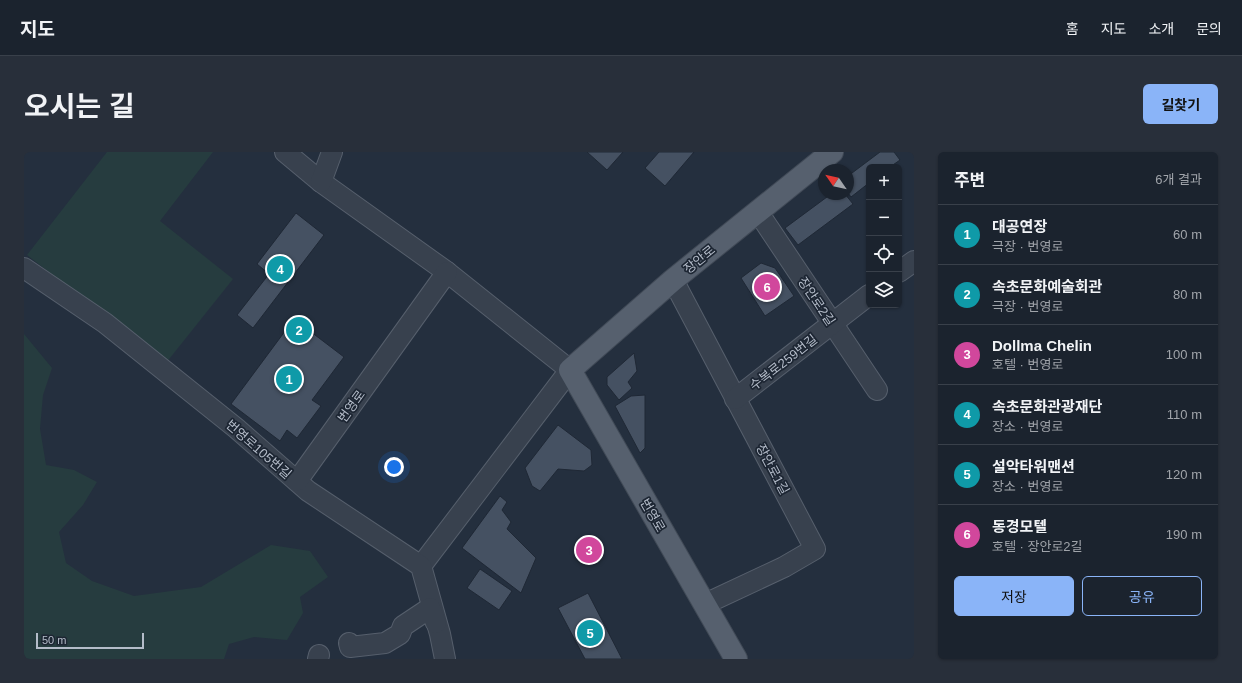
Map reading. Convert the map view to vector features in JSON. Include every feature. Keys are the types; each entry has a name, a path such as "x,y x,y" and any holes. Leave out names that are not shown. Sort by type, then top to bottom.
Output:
{"main road":[{"name":"장안로","path":"570,370 673,280 832,152"},
{"name":"번영로","path":"570,370 736,659"}],"street":[{"name":"번영로","path":"285,152 321,182 447,272 570,370"},
{"path":"321,182 332,152"},
{"name":"장안로2길","path":"758,212 877,390"},
{"path":"902,270 914,261"},
{"name":"번영로105번길","path":"24,268 105,323 175,381 236,428 308,491 421,566"},
{"name":"번영로","path":"297,481 447,272"},
{"name":"장안로1길","path":"673,280 815,549 784,567 705,604"},
{"name":"수복로259번길","path":"735,399 866,298"},
{"path":"445,659 440,634 421,566 570,370"},
{"path":"348,643 350,647 385,644 400,634 403,626 430,608 440,634"}],"green space":[{"path":"107,152 213,152 160,221 233,279 166,363 27,255"},
{"path":"24,334 52,368 43,395 40,429 46,465 74,470 97,482 83,505 59,532 66,563 92,581 134,596 201,587 271,545 310,551 328,577 300,597 303,613 287,640 254,637 229,644 224,659 24,659"}],"building":[{"path":"587,152 623,152 607,170"},
{"path":"659,152 694,152 665,186 645,168"},
{"path":"880,152 894,152 900,160 894,164 866,164 866,185 854,195 854,172"},
{"path":"823,200 850,200 853,204 798,245 785,228"},
{"path":"296,213 324,235 253,328 237,315 269,274 257,264"},
{"path":"761,263 775,268 794,296 765,316 741,278"},
{"path":"294,319 344,357 312,400 321,406 297,438 287,430 280,441 231,404"},
{"path":"634,353 637,371 628,382 632,388 619,400 607,385 607,377"},
{"path":"645,395 645,448 640,453 615,406 631,396"},
{"path":"558,425 591,450 592,465 584,471 558,469 540,491 532,486 525,468"},
{"path":"500,496 507,502 502,510 511,522 507,529 536,558 521,593 462,548"},
{"path":"480,569 512,591 499,610 467,588"},
{"path":"588,593 622,659 585,659 558,608"}],"place":[{"name":"속초문화관광재단","path":"280,269"},
{"name":"동경모텔","path":"767,287"},
{"name":"속초문화예술회관","path":"299,330"},
{"name":"대공연장","path":"289,379"},
{"name":"Dollma Chelin","path":"589,550"},
{"name":"설악타워맨션","path":"590,633"}]}
